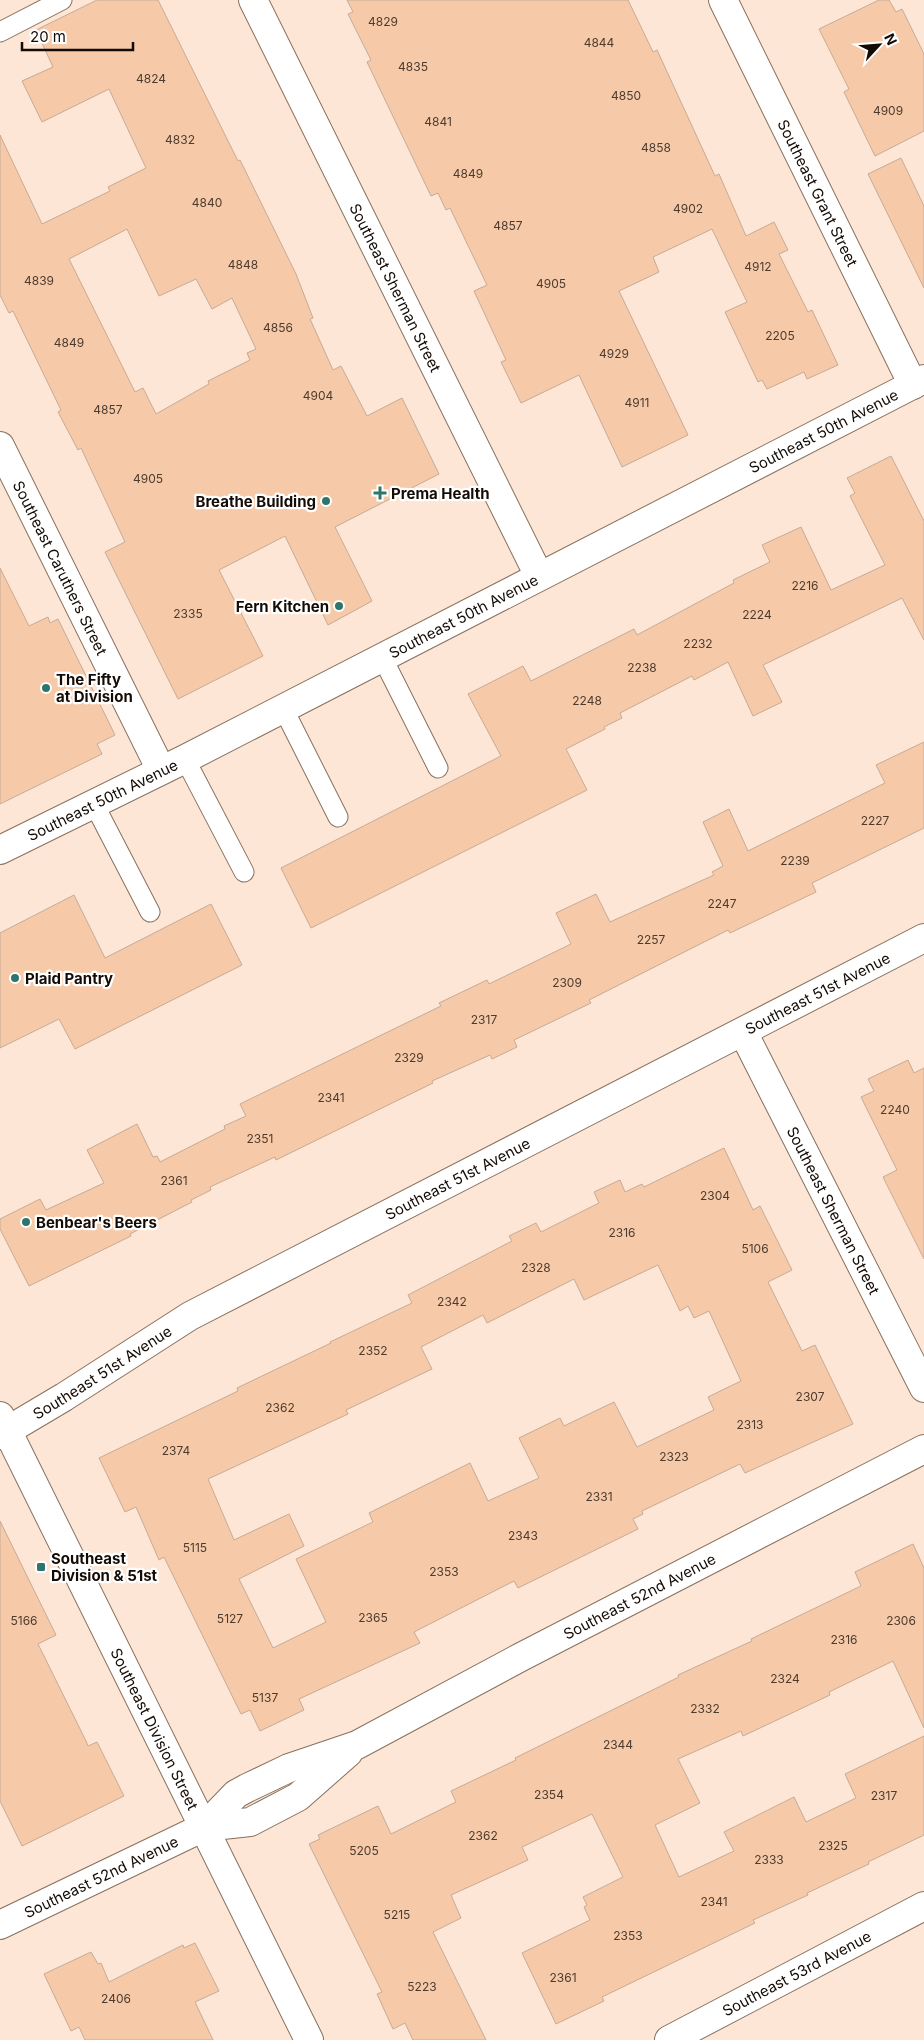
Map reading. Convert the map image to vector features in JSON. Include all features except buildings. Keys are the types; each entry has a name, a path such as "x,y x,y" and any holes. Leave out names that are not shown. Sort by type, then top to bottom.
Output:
{"street":[{"name":"Southeast Sherman Street","path":"253,0 539,576"},
{"name":"Southeast Grant Street","path":"723,0 919,382"},
{"name":"Southeast 50th Avenue","path":"0,850 173,765 919,382"},
{"name":"Southeast Caruthers Street","path":"0,446 173,765"},
{"name":"Southeast 51st Avenue","path":"2,1427 64,1397 190,1316 924,938"},
{"name":"Southeast Sherman Street","path":"743,1032 924,1388"},
{"name":"Southeast Division Street","path":"2,1427 310,2040"},
{"name":"Southeast 52nd Avenue","path":"0,1925 204,1827 236,1794 247,1788 289,1768 357,1746 521,1657 924,1449"},
{"name":"Southeast 53rd Avenue","path":"669,2040 924,1906"}],"lane":[{"path":"0,32 62,0"},
{"path":"382,657 438,768"},
{"path":"282,708 338,817"},
{"path":"173,765 244,872"},
{"path":"94,804 150,912"}],"place":[{"name":"Prema Health","path":"380,493"},
{"name":"Breathe Building","path":"326,501"},
{"name":"Fern Kitchen","path":"339,606"},
{"name":"The Fifty at Division","path":"46,688"},
{"name":"Plaid Pantry","path":"15,978"},
{"name":"Benbear's Beers","path":"26,1222"},
{"name":"Southeast Division & 51st","path":"41,1567"}]}
